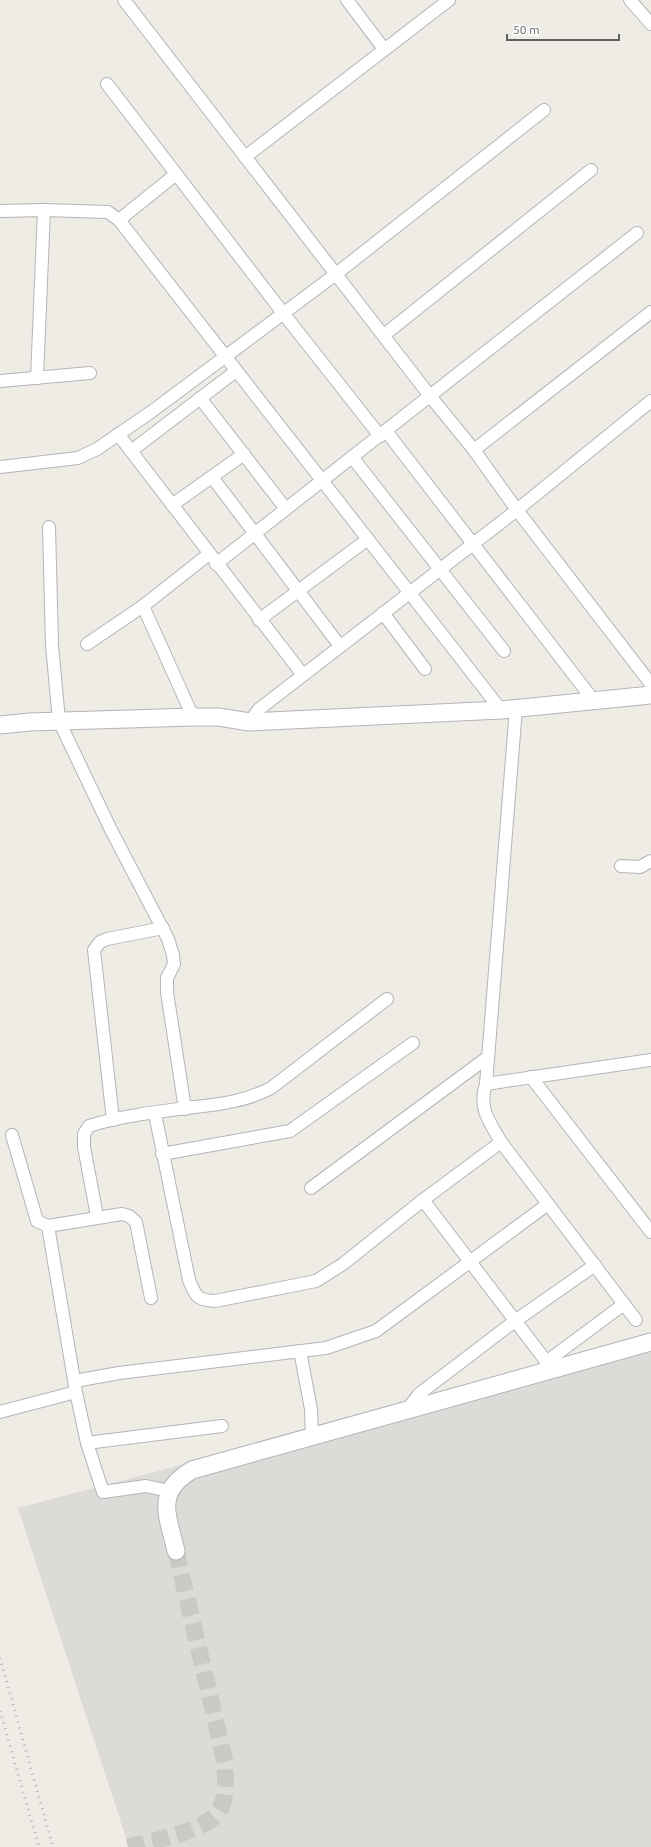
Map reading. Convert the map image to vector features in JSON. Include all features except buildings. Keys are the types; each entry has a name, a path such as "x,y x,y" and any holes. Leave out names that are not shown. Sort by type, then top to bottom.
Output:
{"street":[{"path":"124,0 430,396 474,450 517,510 651,684"},
{"path":"347,0 384,49"},
{"path":"245,157 449,0"},
{"path":"630,0 651,24"},
{"path":"107,84 175,175 283,313 472,544 594,701"},
{"path":"0,467 78,458 97,449 151,412 336,274 544,110"},
{"path":"384,336 591,170"},
{"path":"119,220 175,175"},
{"path":"37,378 44,210"},
{"path":"0,212 44,210 108,212 119,220 410,593 508,709 488,1057 486,1084 482,1104 487,1117 501,1142 636,1320"},
{"path":"87,644 212,559 254,534 637,233"},
{"path":"474,450 651,312"},
{"path":"131,451 236,371"},
{"path":"0,381 90,373"},
{"path":"200,398 286,509"},
{"path":"250,722 258,710 517,510 651,401"},
{"path":"118,434 212,559 303,675"},
{"path":"172,506 244,454"},
{"path":"352,457 504,651"},
{"path":"212,477 297,592 340,646"},
{"path":"49,527 52,645 59,721 111,830 164,928 173,955 174,964 167,978 167,992 185,1108"},
{"path":"260,620 368,539"},
{"path":"143,606 193,717"},
{"path":"383,613 425,669"},
{"path":"0,725 59,721 193,717 218,717 250,722 508,709 651,695"},
{"path":"621,866 640,866 651,861"},
{"path":"113,1120 94,950 96,945 107,939 164,928"},
{"path":"97,1216 84,1147 84,1134 89,1126 113,1120 185,1108 238,1102 254,1097 266,1091 387,999"},
{"path":"162,1154 290,1132 413,1043"},
{"path":"311,1188 488,1057"},
{"path":"486,1084 650,1061"},
{"path":"531,1077 651,1232"},
{"path":"155,1114 189,1280 196,1296 203,1301 215,1301 316,1281 343,1264 423,1200 501,1142"},
{"path":"12,1135 37,1221 48,1226 97,1216 122,1214 129,1216 136,1222 151,1298"},
{"path":"423,1200 549,1366"},
{"path":"0,1412 75,1386 119,1373 326,1348 376,1331 548,1204"},
{"path":"48,1226 75,1386 87,1443 103,1492 146,1486 169,1491"},
{"path":"407,1410 419,1394 515,1321 595,1266"},
{"path":"549,1366 624,1304"},
{"path":"176,1551 166,1509 166,1498 169,1491 181,1476 192,1470 407,1410 549,1366 651,1342"},
{"path":"300,1351 311,1409 312,1436"},
{"path":"87,1443 222,1426"}],"shaded area":[{"path":"651,1337 651,1847 129,1847 18,1508 432,1399"}],"tunnel":[{"path":"128,1847 164,1839 202,1825 219,1811 225,1794 225,1762 176,1551"}],"railway":[{"path":"0,1658 53,1847"},
{"path":"0,1711 39,1847"}]}
